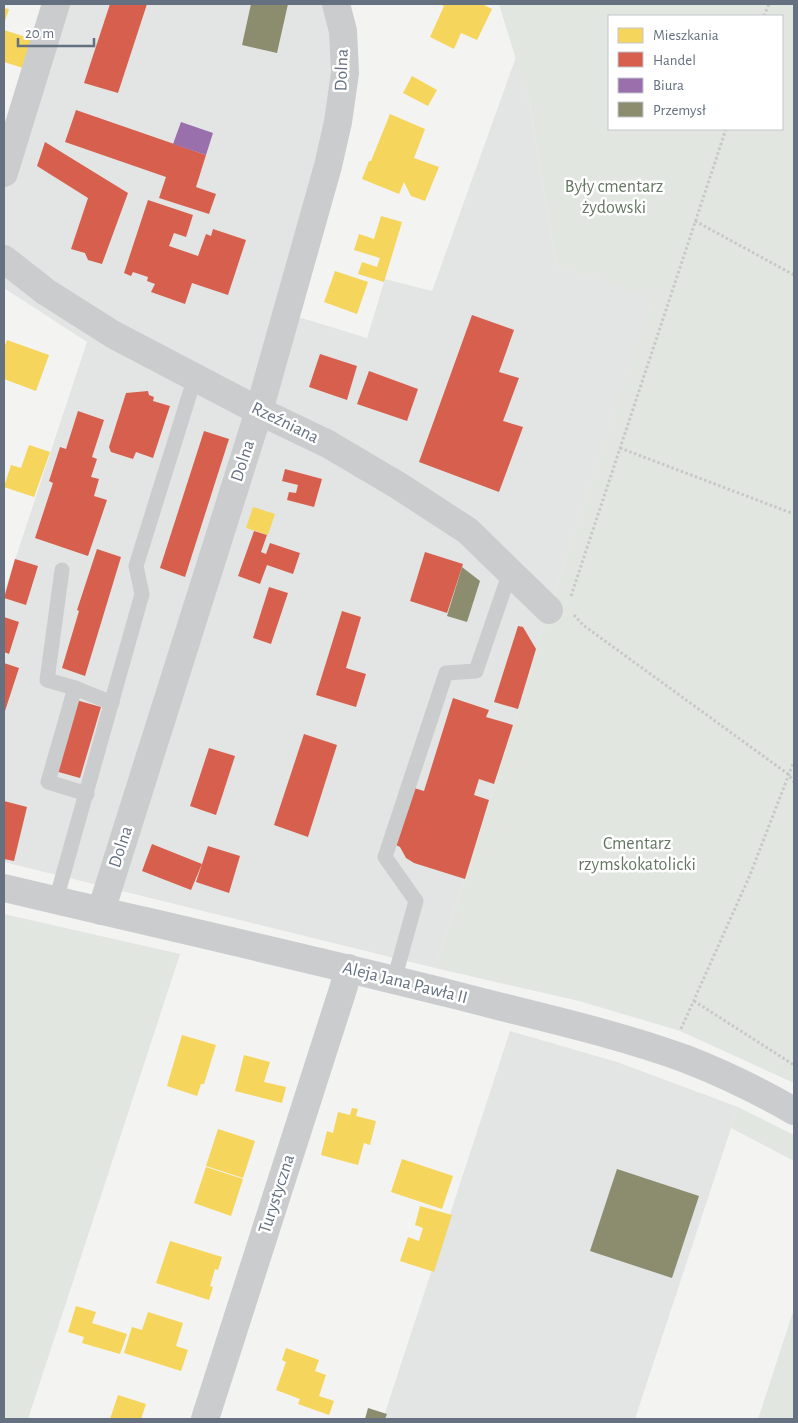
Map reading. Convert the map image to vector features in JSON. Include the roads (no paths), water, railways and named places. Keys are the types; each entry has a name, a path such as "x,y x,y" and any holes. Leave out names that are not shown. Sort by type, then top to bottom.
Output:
{"street":[{"path":"4,173 56,4"},
{"name":"Dolna","path":"101,911 259,411 318,204 338,122 345,64 343,31 336,4"},
{"name":"Rzeźniana","path":"4,259 46,292 114,335 259,411 328,444 445,516 468,531 510,572 564,608"},
{"name":"Aleja Jana Pawła II","path":"4,888 348,968 578,1026 686,1059 768,1096 794,1111"},
{"name":"Turystyczna","path":"205,1419 341,996 348,968"}],"lane":[{"path":"56,900 142,594 136,566 195,377"},
{"path":"62,570 48,680 75,688 112,703"},
{"path":"394,980 416,901 386,857 446,673 476,671 510,572"},
{"path":"75,688 48,782 87,794"}],"park label":[{"name":"Były cmentarz żydowski","path":"614,197"},
{"name":"Cmentarz rzymskokatolicki","path":"637,854"}]}
